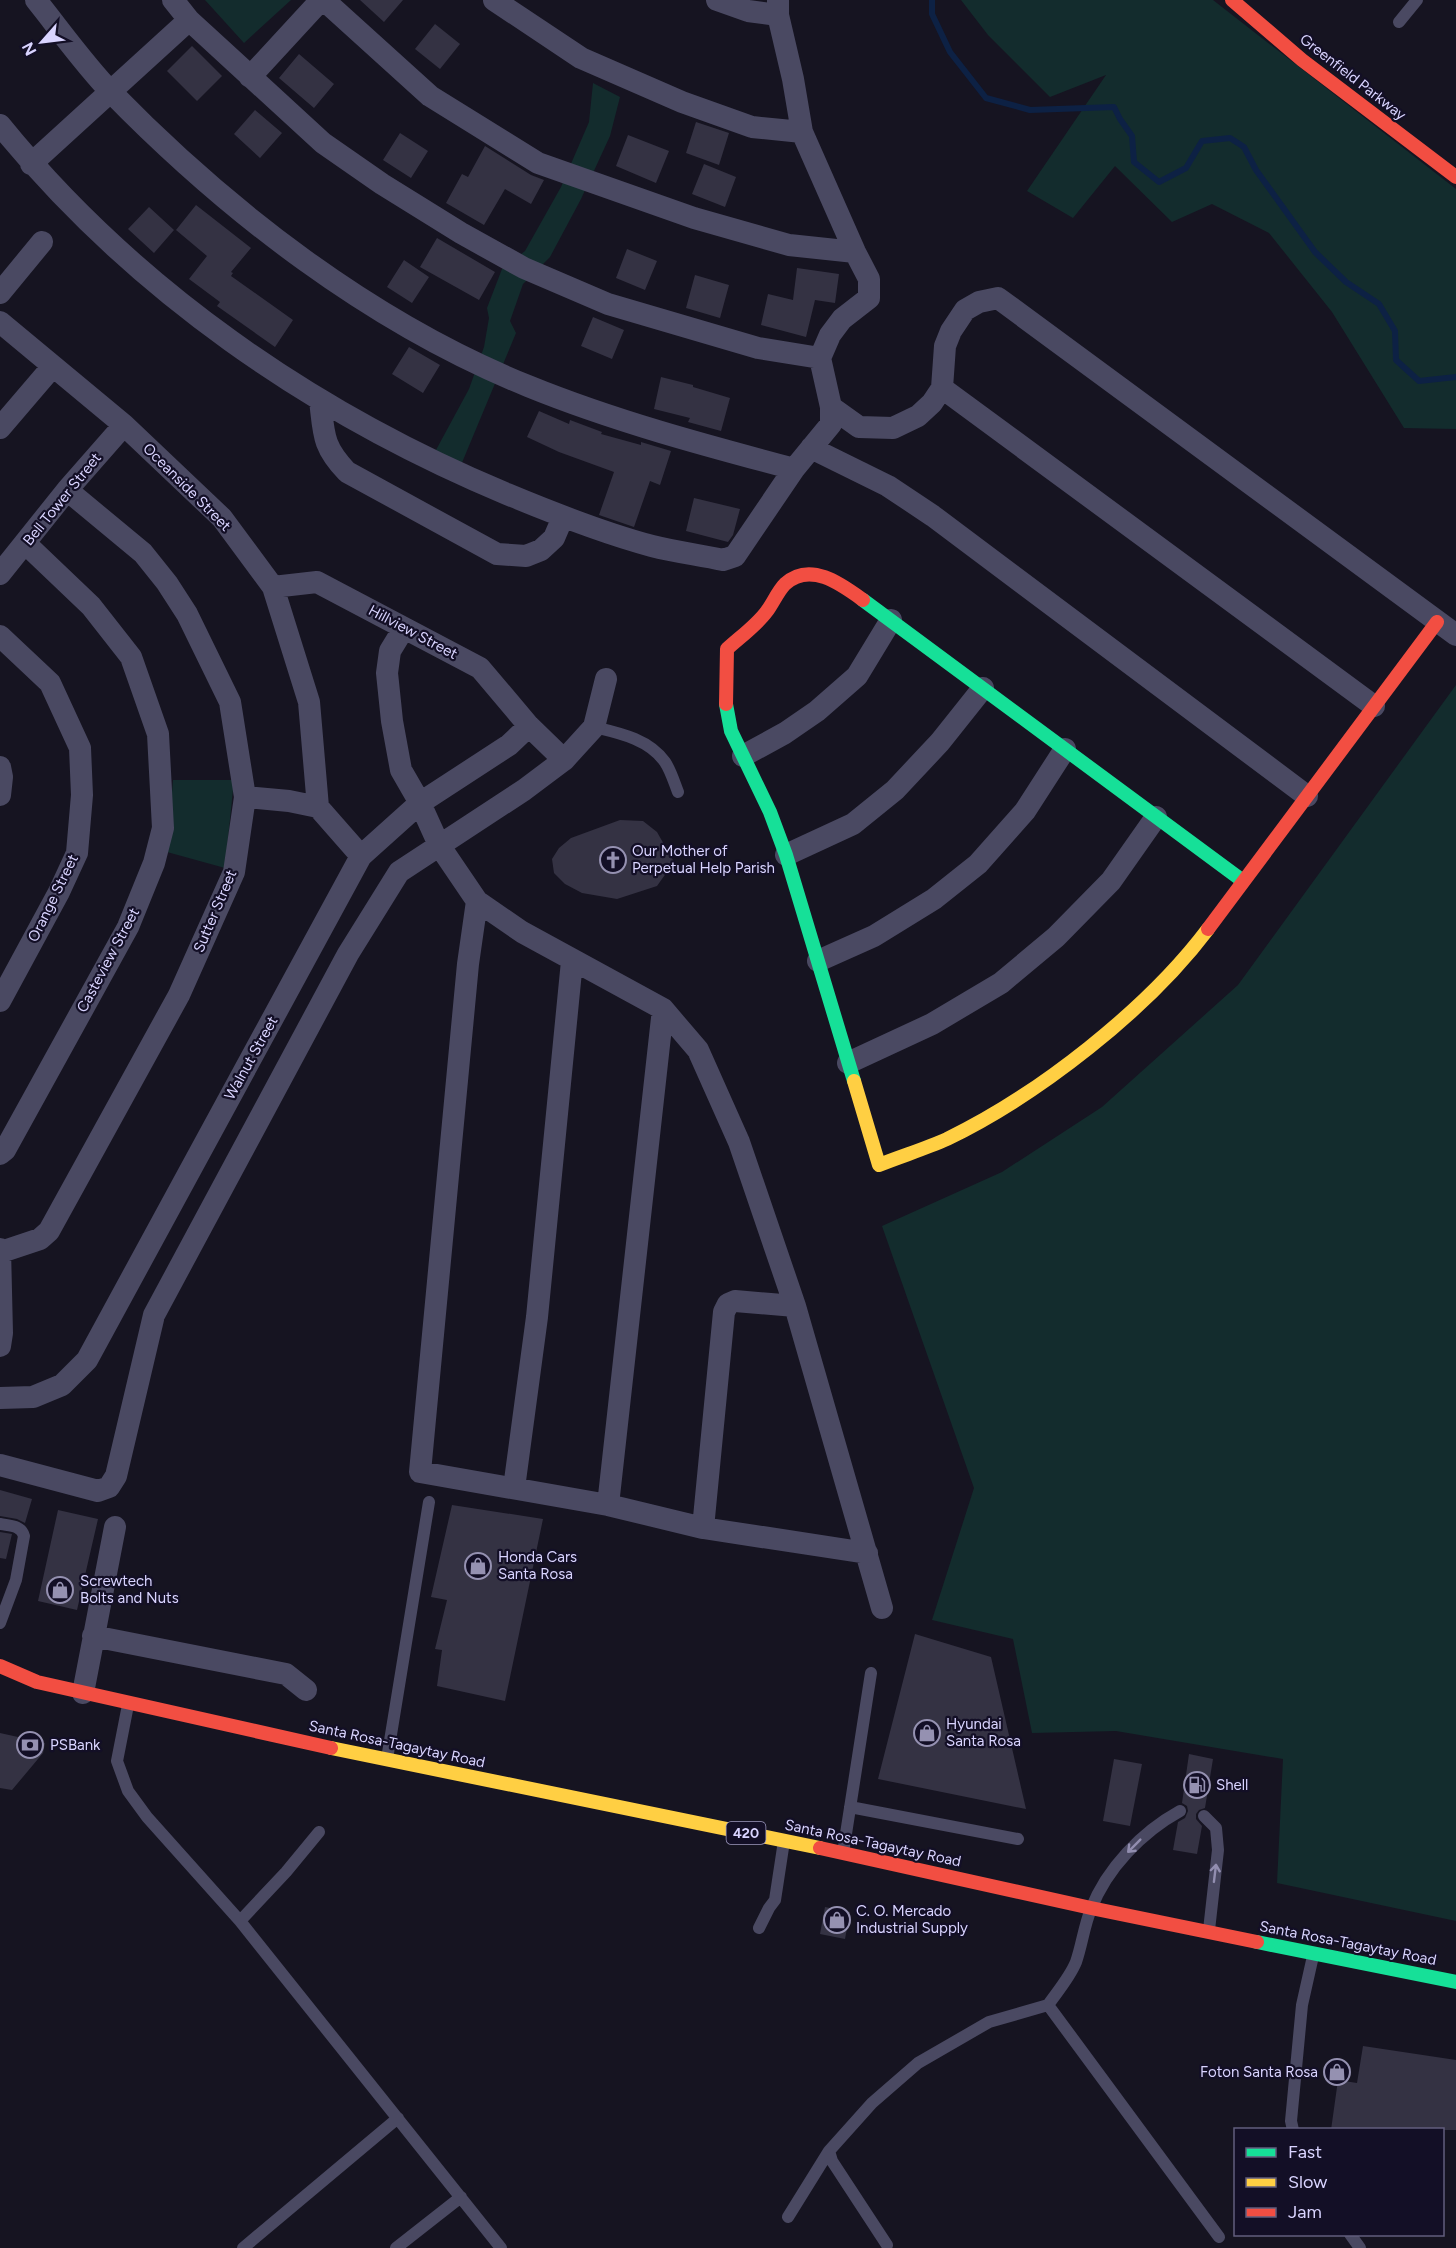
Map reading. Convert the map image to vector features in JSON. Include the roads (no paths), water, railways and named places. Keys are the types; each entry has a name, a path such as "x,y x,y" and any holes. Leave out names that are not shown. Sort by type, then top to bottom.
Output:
{"street":[{"path":"36,0 109,91 202,180 300,258 398,320 456,353 526,386 603,415 698,444 794,469"},
{"path":"173,0 189,20 323,143 431,214 524,268 608,304 758,348 820,358"},
{"path":"250,78 323,0 430,96 538,163 704,221 789,244 855,252"},
{"path":"494,0 581,58 682,102 752,127 802,132"},
{"path":"0,125 32,164 89,223 182,304 244,352 320,400 375,432 450,470 563,517 652,546 723,560 735,556 794,469 831,424 831,407 820,358 830,335 842,320 869,298 870,289 869,279 802,132 778,8 748,11 717,0"},
{"name":"Greenfield Parkway","path":"1232,0 1302,60 1456,177"},
{"path":"32,164 189,20"},
{"path":"0,293 42,242"},
{"path":"831,407 859,428 893,428 918,416 932,403 942,388 945,346 951,331 965,310 979,302 998,298 1456,635"},
{"name":"Oceanside Street","path":"0,322 124,425 222,518 273,587 309,702 318,807"},
{"path":"0,428 53,366"},
{"path":"942,388 1374,706"},
{"path":"320,400 325,441 332,456 347,472 497,554 526,556 541,550 554,538 563,517"},
{"name":"Bell Tower Street","path":"0,574 67,490 124,425"},
{"path":"811,448 888,486 933,516 1306,796"},
{"name":"Sutter Street","path":"0,1251 40,1239 49,1231 179,995 234,872 245,797 230,702 187,614 167,583 143,553 67,490"},
{"name":"Casteview Street","path":"0,1154 5,1150 128,927 154,863 163,828 158,734 131,657 91,606 26,544"},
{"path":"1243,881 847,588 819,574 804,573 785,584 766,613 727,649 726,702 731,731 771,812 786,855 879,1165 946,1140 992,1114 1056,1073 1126,1016 1192,950 1437,622"},
{"name":"Hillview Street","path":"273,587 317,582 480,668 529,726 564,760"},
{"path":"743,756 785,733 817,711 857,676 891,620"},
{"path":"404,628 390,651 387,674 392,721 401,770 420,803 439,845 477,901 522,932 663,1009 699,1050 739,1142 795,1306 882,1608"},
{"name":"Orange Street","path":"0,636 50,683 80,748 82,795 77,853 59,892 0,1000"},
{"path":"0,1465 98,1491 109,1487 116,1476 154,1315 348,954 399,872 524,790 564,760 594,727 606,679"},
{"path":"786,855 853,824 895,790 940,742 983,688"},
{"name":"Walnut Street","path":"0,1398 33,1397 62,1385 87,1360 361,856 420,803 509,744 529,726"},
{"path":"818,961 884,930 934,899 978,864 1025,811 1065,749"},
{"path":"0,767 2,777 0,795"},
{"path":"245,797 289,801 318,807 361,856"},
{"path":"848,1063 932,1024 1001,983 1056,937 1111,880 1156,817"},
{"path":"477,901 468,964 420,1472 608,1505 703,1528 867,1553"},
{"path":"514,1488 537,1317 572,961"},
{"path":"608,1505 663,1009"},
{"path":"0,1251 2,1333 0,1346"},
{"path":"703,1528 724,1312 728,1304 735,1301 795,1306"},
{"path":"83,1693 115,1527"},
{"path":"93,1636 286,1674 306,1690"},
{"name":"Santa Rosa-Tagaytay Road","path":"0,1666 36,1682 128,1704 387,1760 843,1853 1091,1908 1456,1982"},
{"name":"Santa Rosa-Tagaytay Road","path":"9,1683 36,1682"}],"lane":[{"path":"1399,22 1416,0"},
{"path":"594,727 628,735 649,747 664,761 678,792"},
{"path":"387,1760 429,1502"},
{"path":"0,1524 18,1527 24,1536 16,1580 0,1623"},
{"path":"843,1853 872,1673"},
{"path":"128,1704 117,1761 128,1791 147,1817 240,1921 501,2248"},
{"path":"850,1807 1018,1839"},
{"path":"788,2217 829,2151 872,2103 918,2063 989,2022 1048,2005 1075,1964 1091,1908 1111,1873 1131,1848 1161,1822 1180,1811"},
{"path":"1204,1816 1216,1828 1218,1850 1208,1931"},
{"path":"240,1921 286,1872 319,1832"},
{"path":"759,1928 775,1900 784,1841"},
{"path":"1293,2128 1291,2121 1302,2005 1313,1954"},
{"path":"1048,2005 1219,2237"},
{"path":"243,2248 398,2118"},
{"path":"829,2151 832,2161 887,2245"},
{"path":"396,2248 461,2197"},
{"path":"1351,2236 1360,2248"}],"waterway":[{"path":"932,0 932,14 950,52 986,98 1030,110 1114,107 1132,136 1134,162 1159,182 1186,168 1202,141 1230,138 1244,147 1256,170 1315,252 1346,282 1379,304 1395,331 1396,360 1419,381 1456,377"}],"place":[{"name":"Our Mother of Perpetual Help Parish","path":"613,860"},
{"name":"Honda Cars Santa Rosa","path":"478,1566"},
{"name":"Screwtech Bolts and Nuts","path":"60,1590"},
{"name":"Hyundai Santa Rosa","path":"927,1733"},
{"name":"PSBank","path":"30,1745"},
{"name":"Shell","path":"1197,1785"},
{"name":"C. O. Mercado Industrial Supply","path":"837,1920"},
{"name":"Foton Santa Rosa","path":"1337,2072"}]}
